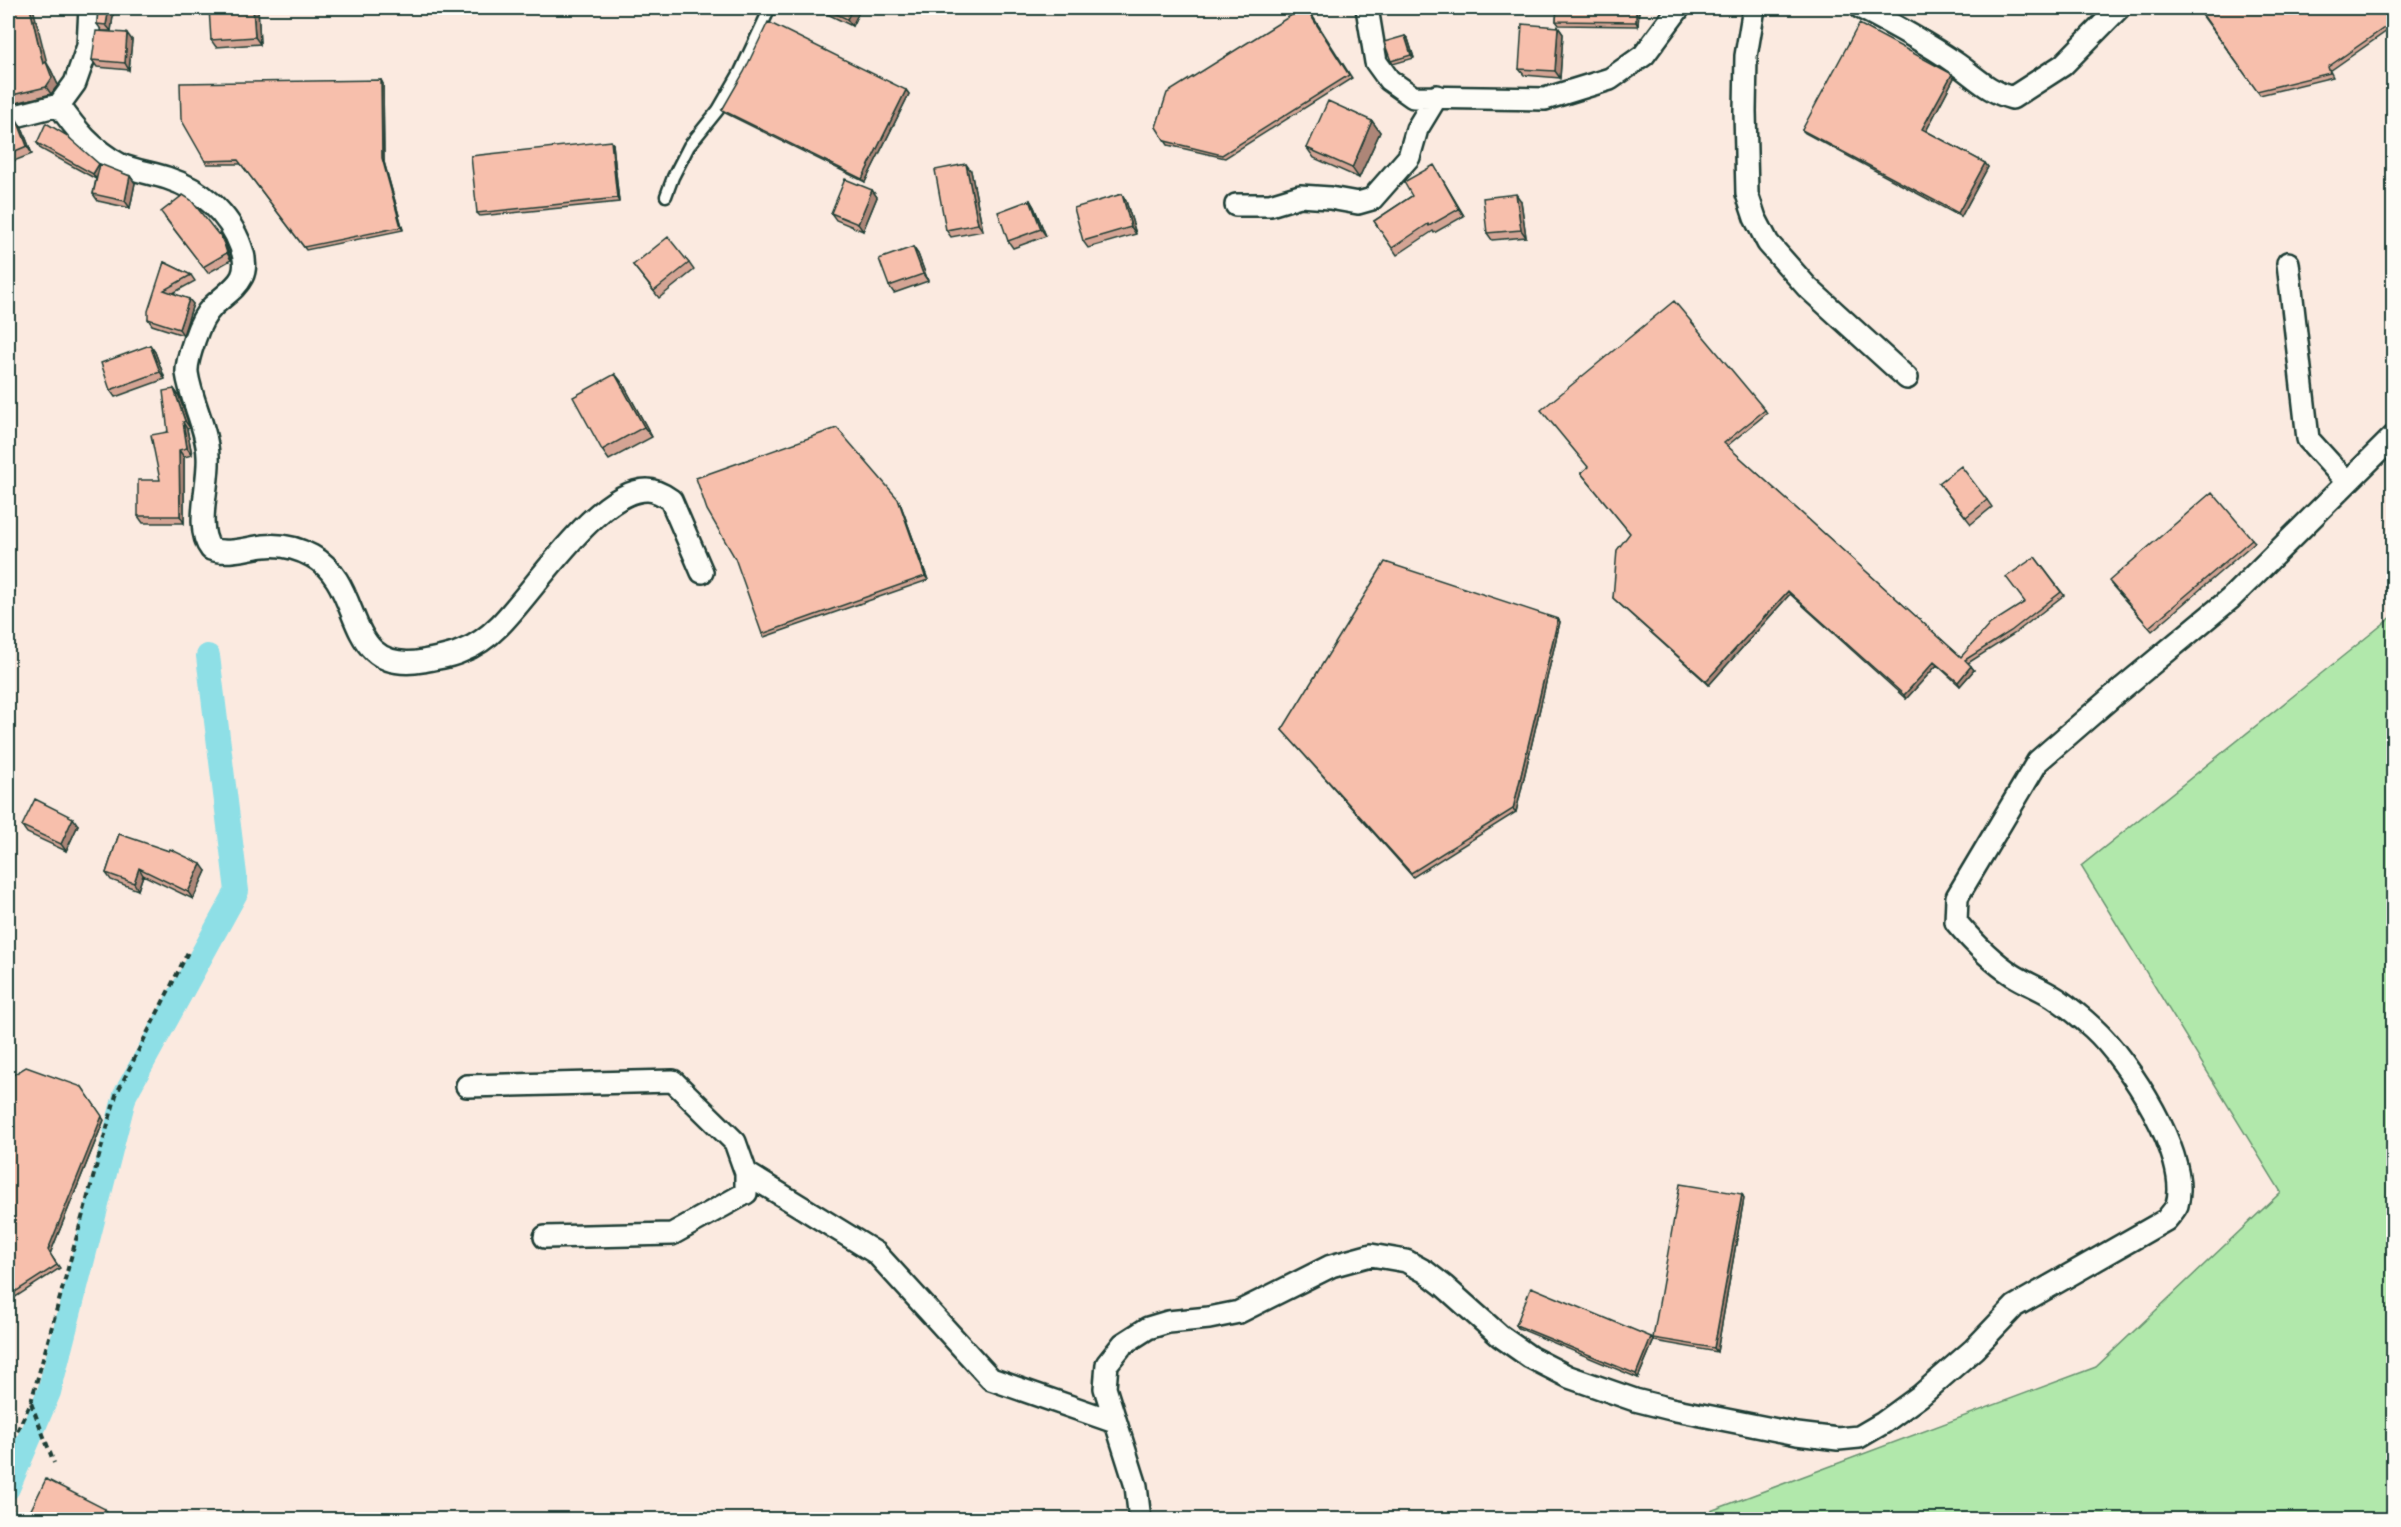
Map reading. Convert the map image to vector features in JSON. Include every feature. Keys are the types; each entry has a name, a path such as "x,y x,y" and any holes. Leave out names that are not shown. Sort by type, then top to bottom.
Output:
{"street":[{"path":"8,118 59,105 75,83 83,63 88,46 90,8"},
{"path":"1367,8 1376,62 1389,80 1413,97 1545,99 1610,79 1644,55 1679,8"},
{"path":"1754,8 1746,56 1745,111 1747,194 1755,218 1767,243 1807,287 1907,378"},
{"path":"1861,8 1952,61 1977,78 1986,88 2012,98 2063,65 2119,8"},
{"path":"1236,205 1270,205 1300,196 1358,203 1372,199 1409,157 1417,129 1437,96"},
{"path":"59,105 78,133 104,156 122,166 183,184 199,193 221,213 241,247 244,269 242,278 237,287 213,306 200,324 187,371 207,443 208,458 202,535 211,549 221,553 266,546 282,546 298,549 315,557 338,582 370,649 382,658 401,663 445,657 481,641 500,625 576,534 614,502 637,491 655,492 671,500 702,572"},
{"path":"2288,262 2308,439 2347,482"},
{"path":"1140,1520 1136,1486 1105,1388 1107,1364 1123,1344 1148,1328 1168,1322 1239,1312 1331,1266 1371,1255 1406,1261 1426,1272 1500,1336 1530,1358 1569,1377 1635,1400 1671,1409 1797,1434 1838,1439 1859,1437 1920,1396 1974,1349 2015,1306 2166,1220 2177,1206 2178,1180 2174,1155 2156,1115 2131,1072 2095,1030 2057,999 2012,975 1975,945 1956,922 1957,897 2038,761 2230,599 2394,436"},
{"path":"467,1086 673,1081 735,1142 746,1173 746,1193 672,1234 545,1237"},
{"path":"746,1173 876,1253 991,1379 1115,1422"}],"lane":[{"path":"666,196 685,152 718,110 740,72 770,8"}],"path":[{"path":"8,1450 31,1402 116,1095 188,952"},
{"path":"31,1402 54,1463"}],"green space":[{"path":"2393,616 2393,1519 1689,1519 2096,1367 2281,1192 2081,866"}],"building":[{"path":"8,8 30,8 43,64 46,62 52,78 46,87 8,96"},
{"path":"98,8 109,8 106,25 97,24"},
{"path":"209,8 253,8 255,37 211,40"},
{"path":"824,8 853,8 847,19"},
{"path":"1306,8 1349,75 1222,155 1165,141 1156,127 1167,93"},
{"path":"1557,8 1636,8 1636,22 1556,21"},
{"path":"2198,8 2394,8 2394,21 2328,67 2330,73 2257,91"},
{"path":"768,22 906,90 862,179 722,110 744,72"},
{"path":"1522,24 1558,27 1555,71 1519,69"},
{"path":"1859,24 1952,74 1922,129 1985,163 1958,213 1802,130"},
{"path":"96,31 127,33 125,63 92,60"},
{"path":"1405,36 1411,55 1391,61 1384,42"},
{"path":"2394,43 2394,56 2390,44"},
{"path":"381,80 382,158 401,227 304,247 238,160 205,161 181,119 180,83"},
{"path":"1328,101 1372,121 1352,168 1307,148"},
{"path":"17,120 27,146 8,154 8,122"},
{"path":"46,123 66,135 99,164 93,174 37,143"},
{"path":"611,141 617,198 477,213 471,156"},
{"path":"100,164 130,176 125,201 93,194"},
{"path":"966,164 978,224 946,230 935,170"},
{"path":"1434,165 1459,209 1429,226 1428,224 1392,248 1374,221 1412,196 1404,182"},
{"path":"845,179 872,190 858,224 831,213"},
{"path":"1122,194 1131,227 1083,241 1074,208"},
{"path":"1516,194 1521,230 1487,233 1483,198"},
{"path":"183,195 191,200 219,233 227,253 203,267 161,212"},
{"path":"1030,200 1041,229 1008,241 998,212"},
{"path":"668,237 689,263 654,291 633,265"},
{"path":"913,247 923,274 889,286 879,259"},
{"path":"164,262 191,275 164,290 189,299 179,329 148,319 148,311"},
{"path":"1674,301 1765,410 1724,443 1961,657 1990,624 2025,602 2006,577 2035,557 2061,592 2011,631 1965,660 1971,666 1958,682 1934,662 1904,695 1788,591 1706,681 1613,598 1617,550 1630,533 1581,473 1588,467 1541,410"},
{"path":"150,345 160,372 110,390 101,363"},
{"path":"615,374 644,427 602,450 573,397"},
{"path":"174,389 185,421 183,422 187,448 179,450 180,516 138,516 138,480 160,480 151,435 168,432 163,391"},
{"path":"837,428 898,499 925,576 762,634 735,558 707,510 696,478"},
{"path":"1961,466 1987,500 1966,517 1939,483"},
{"path":"2212,492 2252,539 2149,627 2109,581"},
{"path":"1385,562 1558,619 1513,809 1411,873 1282,730"},
{"path":"35,799 73,818 61,844 22,826"},
{"path":"119,834 169,851 170,849 201,864 188,892 139,868 134,883 106,873"},
{"path":"26,1067 82,1087 102,1116 48,1250 57,1265 9,1296 8,1078"},
{"path":"1680,1184 1742,1194 1714,1348 1653,1338"},
{"path":"1531,1287 1651,1337 1636,1374 1516,1325"},
{"path":"46,1479 105,1509 100,1520 26,1520"}],"waterway":[{"path":"8,1488 49,1392 125,1095 237,891 208,656"}]}
